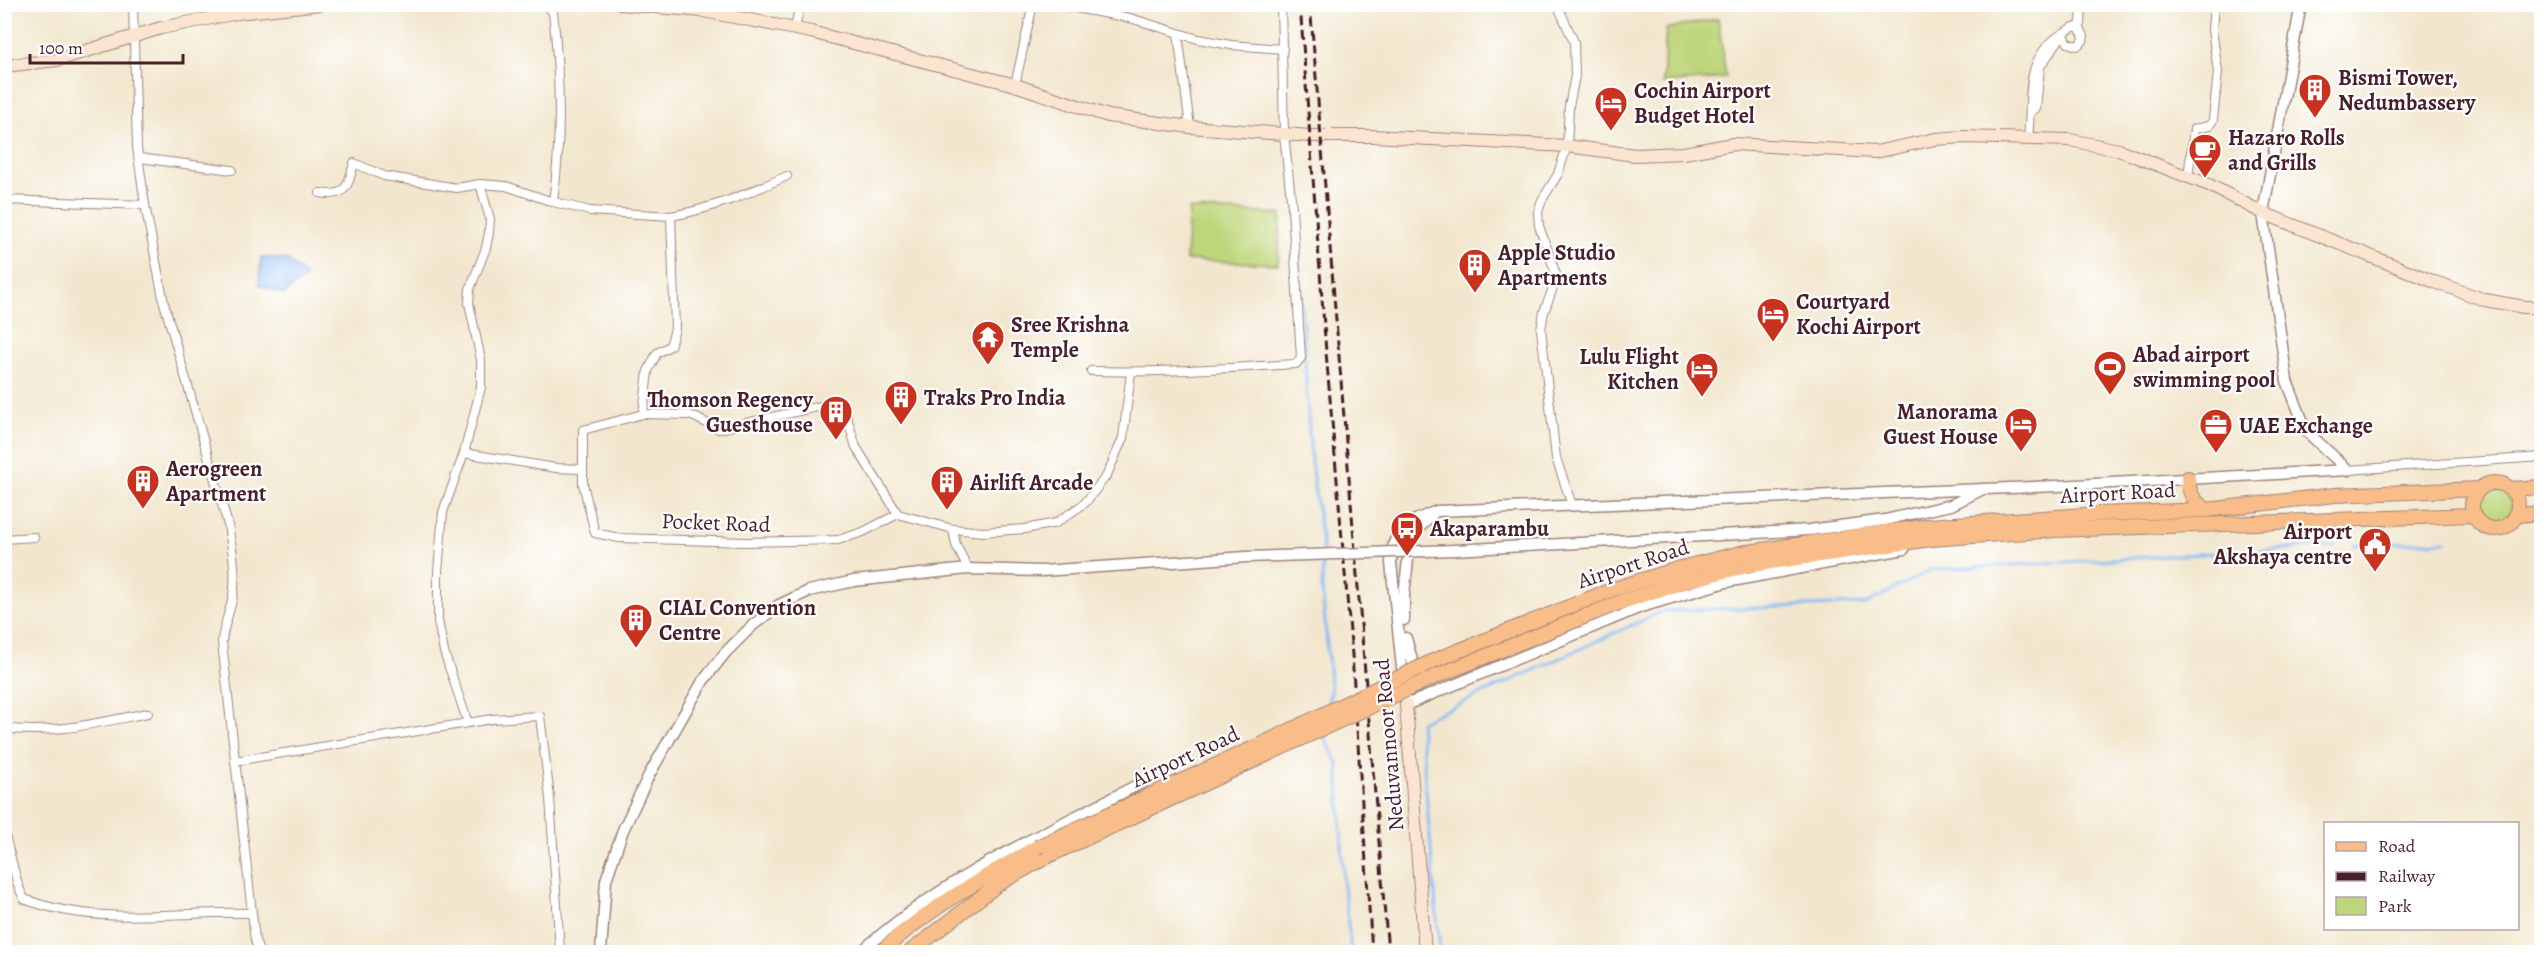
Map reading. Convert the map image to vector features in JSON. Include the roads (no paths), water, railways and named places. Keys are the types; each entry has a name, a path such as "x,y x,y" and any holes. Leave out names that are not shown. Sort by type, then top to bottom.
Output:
{"main road":[{"path":"4,66 57,60 132,36 237,13 321,4"},
{"path":"621,4 703,10 795,29 1015,85 1108,116 1190,127 1284,134 1567,146 1635,154 1683,153 1733,144 1876,153 1935,139 2028,138 2070,141 2119,150 2188,177 2263,213 2389,265 2485,300 2524,308 2541,307"},
{"path":"2188,478 2193,500 2207,510"},
{"path":"2492,483 2505,485 2511,489 2518,501 2517,515 2508,525 2495,530 2482,525 2473,514 2472,501 2479,489 2492,483"},
{"path":"2511,489 2541,488"},
{"name":"Airport Road","path":"881,952 896,938 991,873 1037,847 1258,746 1433,661 1614,590 1681,568 1741,553 1928,526 2056,516 2207,510 2335,495 2479,489"},
{"path":"2517,515 2541,513"},
{"name":"Airport Road","path":"910,952 998,884 1050,855 1434,677 1622,602 1685,580 1750,565 1968,536 2055,530 2473,514"},
{"name":"Neduvannoor Road","path":"1406,705 1425,952"}],"street":[{"path":"133,4 132,36 139,158 145,205 164,303 231,541 234,560 233,597 223,630 222,642 255,940 259,952"},
{"path":"544,4 554,12 558,62 558,166 553,202"},
{"path":"795,29 800,4"},
{"path":"1015,85 1033,4"},
{"path":"1054,4 1130,18 1178,34 1232,45 1283,49"},
{"path":"1091,370 1131,372 1296,364 1299,362 1301,358 1292,208 1284,134 1281,4"},
{"path":"1557,4 1574,42 1575,75 1569,106 1567,146 1558,174 1542,200 1538,212 1539,226 1557,277 1544,312 1541,329 1556,458 1572,505"},
{"path":"1877,4 1930,6 1934,4"},
{"path":"2079,27 2082,4"},
{"path":"2188,177 2194,129 2209,126 2213,120 2218,72 2212,30 2214,4"},
{"path":"2301,4 2263,213 2287,381 2307,432 2348,470"},
{"path":"2028,138 2034,67 2050,41 2071,27 2079,27"},
{"path":"2063,33 2068,43 2077,46 2084,36 2079,27"},
{"path":"1178,34 1190,127"},
{"path":"139,158 231,170"},
{"path":"320,194 338,194 343,191 354,163 384,176 457,188 480,184 506,186 553,202 590,211 672,216 702,210 787,176"},
{"path":"468,723 444,652 438,621 438,572 443,512 464,453 481,387 481,360 469,303 470,288 486,248 489,233 490,219 480,184"},
{"path":"4,200 145,205"},
{"path":"672,216 675,329 670,345 657,353 648,371 643,414 690,415 719,429 826,405 845,411 856,447 898,514 953,529 993,531 1025,529 1056,523 1085,503 1107,475 1123,438 1131,372"},
{"name":"Pocket Road","path":"643,414 583,430 581,468 586,501 595,533 619,538 784,542 838,540 863,532 898,514"},
{"path":"464,453 556,468 581,468"},
{"path":"1422,697 1408,648 1400,595 1413,534 1437,511 2188,478 2348,470 2541,456"},
{"path":"601,952 606,880 622,830 649,775 703,681 726,652 753,625 779,604 809,591 854,581 968,569 1041,571 1246,558 1455,550 1809,530 1885,520 1951,505 1986,488"},
{"name":"Neduvannoor Road","path":"1406,705 1400,595 1391,563 1392,542 1396,535 1417,519 1437,511"},
{"path":"953,529 956,545 968,569"},
{"path":"1406,705 1641,607 1694,591 1726,582 1968,536"},
{"path":"4,539 34,537"},
{"path":"4,728 24,731 70,728 148,714"},
{"path":"235,761 468,723 540,716 550,798 560,952"},
{"path":"861,952 885,930 954,882 1145,781"},
{"path":"4,832 24,899 44,907 79,914 130,916 252,913"}],"water":[{"path":"261,257 287,260 306,276 284,295 259,285"}],"waterway":[{"path":"1291,160 1295,195"},
{"path":"1296,214 1311,462 1323,551"},
{"path":"2355,545 2446,541"},
{"path":"1440,952 1420,722 1663,611 1866,604 1930,570 2335,546"},
{"path":"1323,557 1322,588 1331,692 1326,708"},
{"path":"1326,733 1326,740 1338,763 1344,887 1351,952"}],"railway":[{"path":"1300,4 1352,655 1372,952"},
{"path":"1310,4 1388,952"}],"place":[{"name":"Bismi Tower, Nedumbassery","path":"2315,119"},
{"name":"Cochin Airport Budget Hotel","path":"1611,132"},
{"name":"Hazaro Rolls and Grills","path":"2205,179"},
{"name":"Apple Studio Apartments","path":"1475,294"},
{"name":"Courtyard Kochi Airport","path":"1773,343"},
{"name":"Sree Krishna Temple","path":"988,366"},
{"name":"Abad airport swimming pool","path":"2110,396"},
{"name":"Lulu Flight Kitchen","path":"1702,398"},
{"name":"Traks Pro India","path":"901,426"},
{"name":"Thomson Regency Guesthouse","path":"836,441"},
{"name":"Manorama Guest House","path":"2021,453"},
{"name":"UAE Exchange","path":"2216,454"},
{"name":"Aerogreen Apartment","path":"143,510"},
{"name":"Airlift Arcade","path":"947,511"},
{"name":"Akaparambu","path":"1407,557"},
{"name":"Airport Akshaya centre","path":"2375,573"},
{"name":"CIAL Convention Centre","path":"636,649"}]}
